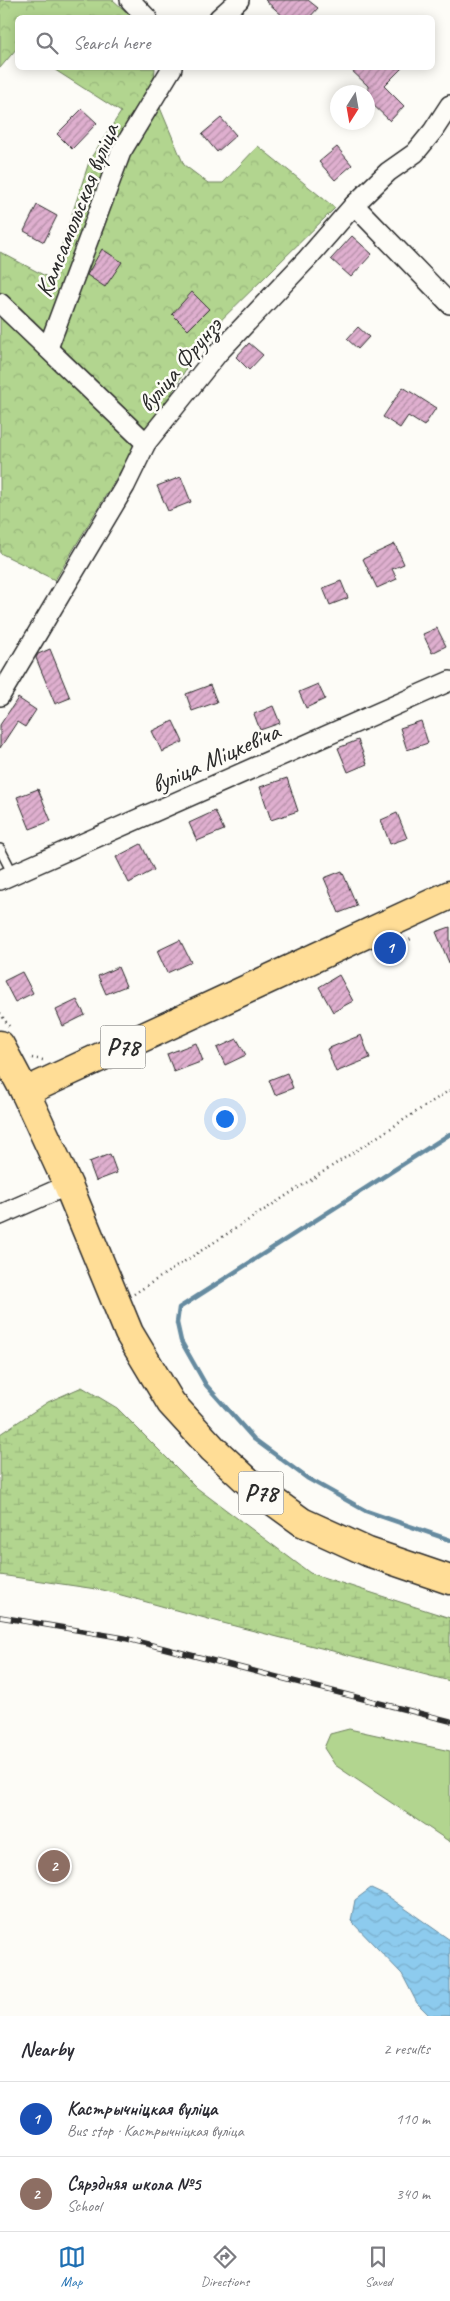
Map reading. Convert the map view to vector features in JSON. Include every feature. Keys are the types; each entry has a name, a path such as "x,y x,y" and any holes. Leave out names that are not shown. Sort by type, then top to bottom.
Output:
{"main road":[{"name":"Р78","path":"450,895 25,1092 68,1185 129,1333 171,1403 213,1449 254,1488 302,1522 368,1552 450,1580"},
{"path":"0,1045 25,1092"}],"street":[{"path":"130,0 144,15"},
{"path":"222,15 238,0"},
{"name":"Камсамольская вуліца","path":"48,348 121,152 171,70"},
{"name":"вуліца Фрунзэ","path":"0,696 125,486 146,443 218,353 307,259 354,205 388,172 415,152 433,131 450,105"},
{"path":"354,205 450,304"},
{"path":"0,304 146,443"},
{"name":"вуліца Міцкевіча","path":"6,877 450,681"},
{"path":"0,1215 68,1185"}],"lane":[{"path":"0,849 6,877"}],"path":[{"path":"118,1306 450,1090"}],"green space":[{"path":"0,0 113,0 130,15 15,15 15,50 0,68"},
{"path":"55,70 155,70 153,91 184,165 208,183 223,183 258,146 335,208 207,334 165,404 124,465 55,580 0,553 0,252 51,279 90,159 121,112"},
{"path":"82,1387 117,1408 197,1488 310,1573 450,1618 450,1681 103,1590 0,1575 0,1434 48,1402"},
{"path":"349,1729 450,1751 450,1842 335,1765 324,1748 330,1734"}],"water":[{"path":"371,1888 386,1895 450,1940 450,2016 430,2016 417,2003 402,1974 351,1921 355,1900"}],"building":[{"path":"265,0 308,0 318,8 312,15 282,15"},
{"path":"351,70 400,70 384,86 404,106 390,121 375,107 375,85 367,85"},
{"path":"82,109 97,123 72,149 57,134"},
{"path":"221,118 236,135 217,152 202,134"},
{"path":"337,147 352,165 335,180 319,162"},
{"path":"37,205 57,216 44,242 24,231"},
{"path":"352,236 372,254 351,277 331,259"},
{"path":"102,249 122,262 105,287 87,275"},
{"path":"192,292 209,309 188,330 172,314"},
{"path":"358,327 369,337 358,349 347,339"},
{"path":"249,343 263,355 249,370 236,357"},
{"path":"403,387 436,408 424,426 408,416 400,428 383,417"},
{"path":"181,477 191,502 168,511 157,486"},
{"path":"395,544 404,564 392,569 397,579 377,588 363,559"},
{"path":"341,581 348,598 330,605 323,588"},
{"path":"437,628 446,646 432,653 423,634"},
{"path":"50,649 70,698 55,704 36,658 38,654"},
{"path":"318,684 325,699 306,708 299,692"},
{"path":"210,685 217,702 192,711 186,694"},
{"path":"18,698 36,710 25,727 17,722 0,748 0,725"},
{"path":"273,706 280,723 260,730 254,714"},
{"path":"173,721 183,742 162,752 152,731"},
{"path":"421,721 428,743 407,750 400,728"},
{"path":"358,740 367,764 348,772 338,748"},
{"path":"287,778 298,811 271,820 260,787"},
{"path":"38,789 51,821 30,829 17,797"},
{"path":"215,811 224,830 197,841 189,823"},
{"path":"397,813 407,838 390,844 381,820"},
{"path":"141,844 154,870 129,883 116,857"},
{"path":"342,871 357,906 339,913 324,878"},
{"path":"450,927 450,965 436,932"},
{"path":"180,940 191,962 167,973 157,951"},
{"path":"118,967 126,986 106,994 98,976"},
{"path":"22,972 33,993 15,1002 4,981"},
{"path":"339,975 353,1001 333,1012 319,987"},
{"path":"77,1000 85,1015 63,1026 56,1010"},
{"path":"361,1035 370,1058 336,1072 327,1049"},
{"path":"237,1039 246,1055 225,1065 217,1048"},
{"path":"196,1043 203,1061 174,1072 167,1054"},
{"path":"287,1073 293,1088 275,1095 269,1080"},
{"path":"110,1154 117,1173 96,1181 89,1162"}],"waterway":[{"path":"450,1134 179,1308 177,1323 181,1341 206,1385 254,1439 307,1478 366,1511 450,1540"}],"railway":[{"path":"0,1617 124,1638 450,1721"}],"place":[{"name":"Кастрычніцкая вуліца","path":"390,948"},
{"name":"Сярэдняя школа №5","path":"54,1866"}]}
